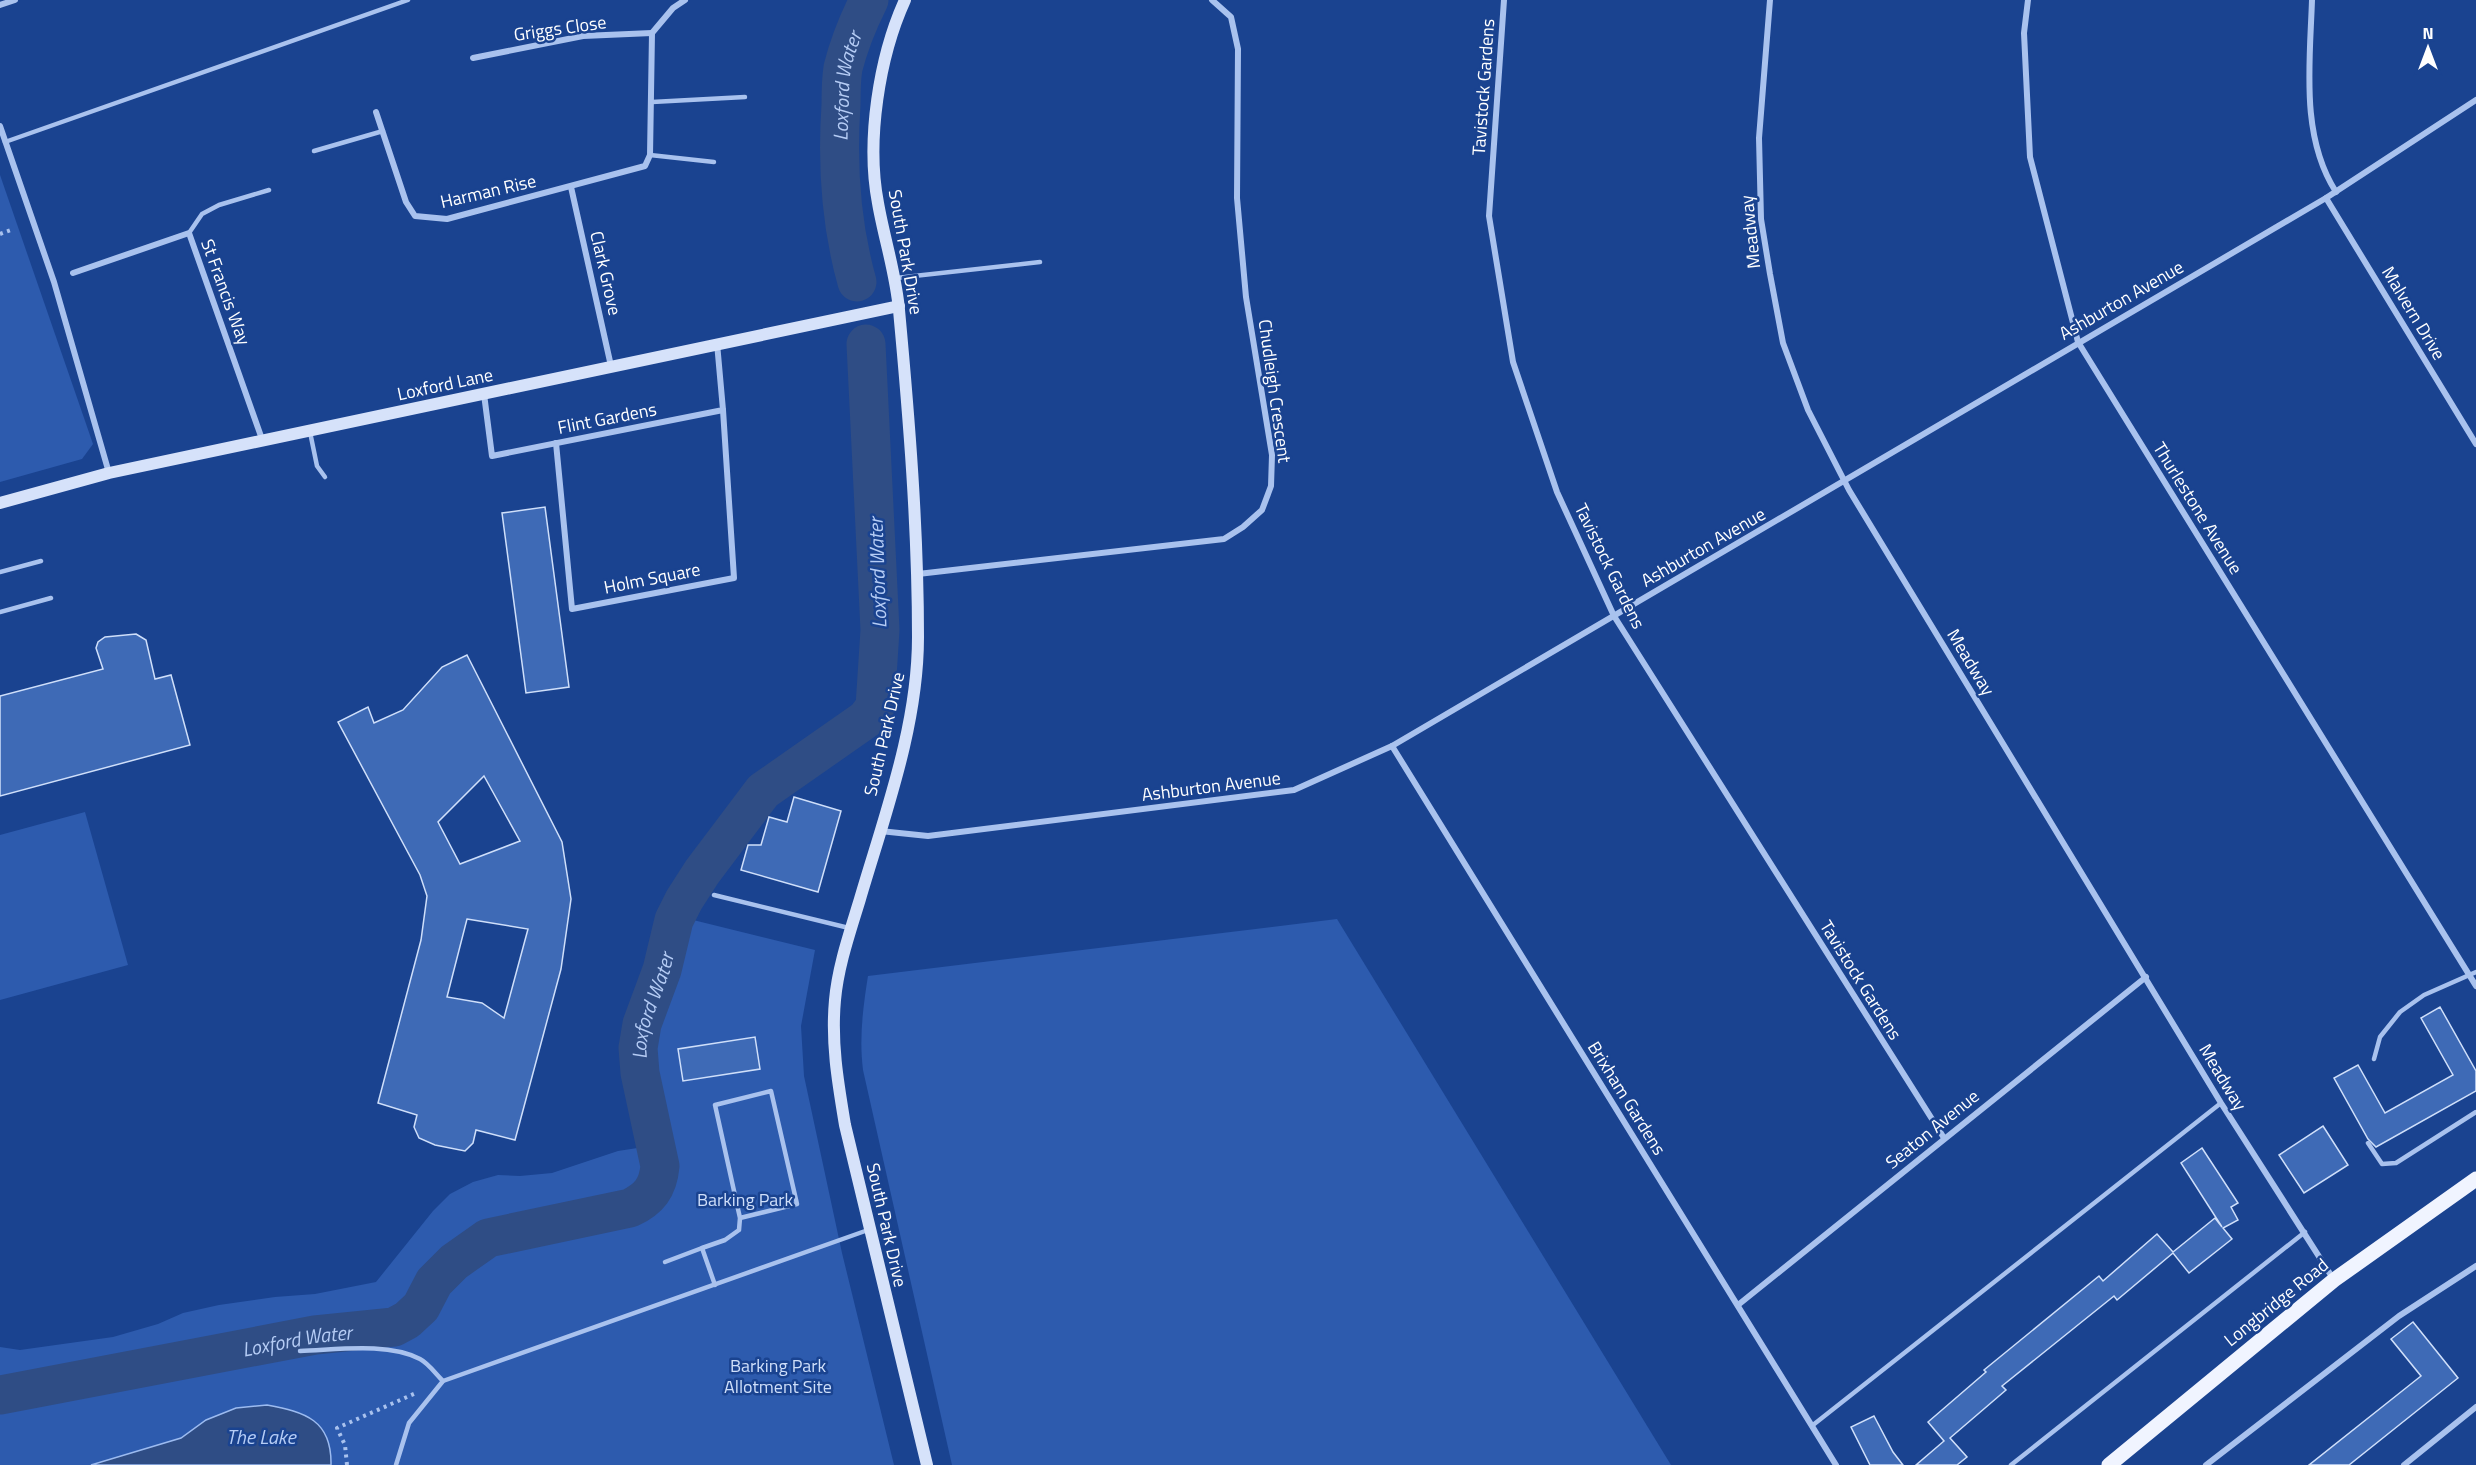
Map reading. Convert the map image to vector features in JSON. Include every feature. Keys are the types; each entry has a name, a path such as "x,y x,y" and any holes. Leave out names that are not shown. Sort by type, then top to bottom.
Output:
{"main road":[{"name":"Longbridge Road","path":"2109,1465 2334,1280 2476,1179"}],"street":[{"path":"0,5 15,0"},
{"path":"571,187 645,166 650,155 652,33 674,8 685,0"},
{"name":"South Park Drive","path":"905,0 886,50 878,91 874,154 877,199 899,306 918,574 918,675 906,737 851,928 835,996 833,1034 835,1069 845,1125 927,1465"},
{"name":"Chudleigh Crescent","path":"918,574 1224,538 1243,527 1262,510 1271,486 1272,455 1246,297 1237,198 1238,49 1231,17 1212,0"},
{"name":"Tavistock Gardens","path":"1504,0 1489,216 1513,362 1557,492 1614,616 1944,1138"},
{"name":"Meadway","path":"1770,0 1759,138 1761,219 1783,343 1808,410 1844,481 2221,1103 2334,1280"},
{"name":"Thurlestone Avenue","path":"2028,0 2024,33 2030,157 2078,342 2473,974 2476,986"},
{"path":"2313,0 2310,101 2315,138 2327,178 2336,192"},
{"name":"Griggs Close","path":"473,58 583,36 652,33"},
{"name":"Ashburton Avenue","path":"880,831 928,836 1294,790 1392,746 2326,198 2476,100"},
{"name":"Harman Rise","path":"376,112 406,202 415,216 447,219 571,187"},
{"path":"0,126 54,282 109,472"},
{"name":"Clark Grove","path":"571,187 611,366"},
{"name":"Malvern Drive","path":"2326,198 2476,444"},
{"name":"St Francis Way","path":"73,273 189,233 263,441"},
{"name":"Loxford Lane","path":"0,503 109,472 310,432 852,314 899,306"},
{"path":"717,343 723,410"},
{"name":"Flint Gardens","path":"484,394 492,456 723,410"},
{"name":"Holm Square","path":"556,443 572,609 734,578 723,410"},
{"name":"Brixham Gardens","path":"1392,746 1836,1465"},
{"name":"Seaton Avenue","path":"1738,1305 2145,977"},
{"path":"2206,1465 2399,1316 2476,1266"},
{"path":"2404,1465 2476,1407"}],"lane":[{"path":"6,142 408,0"},
{"path":"652,102 745,98"},
{"path":"314,151 383,131"},
{"path":"650,155 714,162"},
{"path":"189,233 202,214 219,205 269,190"},
{"path":"893,278 1040,262"},
{"path":"310,432 317,466 325,477"},
{"path":"0,572 41,561"},
{"path":"0,612 51,598"},
{"path":"714,895 851,928"},
{"path":"2374,1059 2380,1037 2400,1012 2424,994 2473,974"},
{"path":"665,1262 725,1240 739,1230 740,1218 715,1105 771,1091 797,1204 740,1218"},
{"path":"1813,1425 2221,1103"},
{"path":"2368,1143 2382,1164 2396,1163 2476,1112"},
{"path":"396,1465 409,1423 443,1381 870,1229"},
{"path":"2011,1465 2305,1232"},
{"path":"702,1248 715,1285"},
{"path":"300,1351 378,1348 399,1352 421,1359 443,1381"}],"path":[{"path":"0,234 11,230"},
{"path":"347,1465 345,1445 337,1428 443,1381"}],"green space":[{"path":"0,175 93,444 82,459 0,482"},
{"path":"85,812 128,965 0,1000 0,835"},
{"name":"Barking Park","path":"681,917 815,950 801,1026 804,1076 842,1253 894,1465 0,1465 0,1399 137,1373 239,1359 327,1339 376,1337 391,1334 409,1327 425,1312 441,1283 487,1244 628,1215 651,1200 661,1188 665,1173 665,1156 647,1073 644,1036 669,970"},
{"path":"1337,919 1671,1465 952,1465 863,1070 862,1023 868,976"},
{"path":"644,1147 648,1175 635,1192 622,1198 487,1227 478,1231 461,1241 438,1260 425,1275 407,1306 391,1316 375,1320 333,1321 0,1383 0,1347 20,1350 113,1337 158,1324 183,1313 219,1305 315,1294 376,1282 433,1211 450,1194 473,1182 498,1175 520,1176 552,1173 618,1151"}],"water":[{"name":"The Lake","path":"267,1405 293,1411 314,1421 327,1438 331,1465 91,1465 181,1438 206,1420 236,1408"}],"building":[{"path":"545,507 569,687 526,693 502,513"},
{"path":"136,634 146,640 155,679 171,675 190,745 0,796 0,696 103,669 96,648 98,642 105,637"},
{"path":"467,655 562,842 571,899 561,969 515,1140 476,1130 473,1143 465,1151 435,1145 419,1138 414,1127 417,1115 378,1103 421,940 427,896 420,875 338,722 368,707 374,723 403,710 442,667","holes":["484,776 520,841 460,864 438,822","467,919 528,929 504,1018 482,1003 447,997"]},
{"path":"794,797 841,811 818,892 741,870 748,845 761,845 769,817 787,822"},
{"path":"2440,1007 2476,1071 2476,1091 2376,1147 2368,1139 2334,1078 2358,1065 2385,1113 2453,1075 2421,1018"},
{"path":"755,1037 760,1069 683,1081 678,1049"},
{"path":"2323,1126 2348,1165 2304,1193 2279,1155"},
{"path":"2202,1148 2238,1203 2231,1207 2238,1220 2223,1228 2232,1239 2189,1273 2173,1253 2117,1300 2114,1296 2002,1386 2006,1390 1950,1438 1967,1457 1957,1465 1916,1465 1944,1441 1928,1422 1986,1372 1984,1370 2099,1276 2103,1281 2157,1234 2173,1252 2215,1218 2222,1227 2181,1163"},
{"path":"2413,1322 2458,1378 2349,1465 2309,1465 2421,1376 2391,1339"},
{"path":"1874,1416 1893,1452 1903,1465 1870,1465 1851,1427"}],"waterway":[{"name":"Loxford Water","path":"857,282 847,239 842,194 841,86 848,50 869,0"},
{"name":"Loxford Water","path":"0,1395 315,1335 394,1327 407,1320 421,1307 434,1282 454,1262 488,1238 630,1208 647,1197 655,1187 660,1166 640,1073 638,1048 642,1024 662,970 674,920 702,872 763,791 866,719 875,707 880,630 866,344"}],"park label":[{"name":"Barking Park Allotment Site","path":"778,1375"}]}
